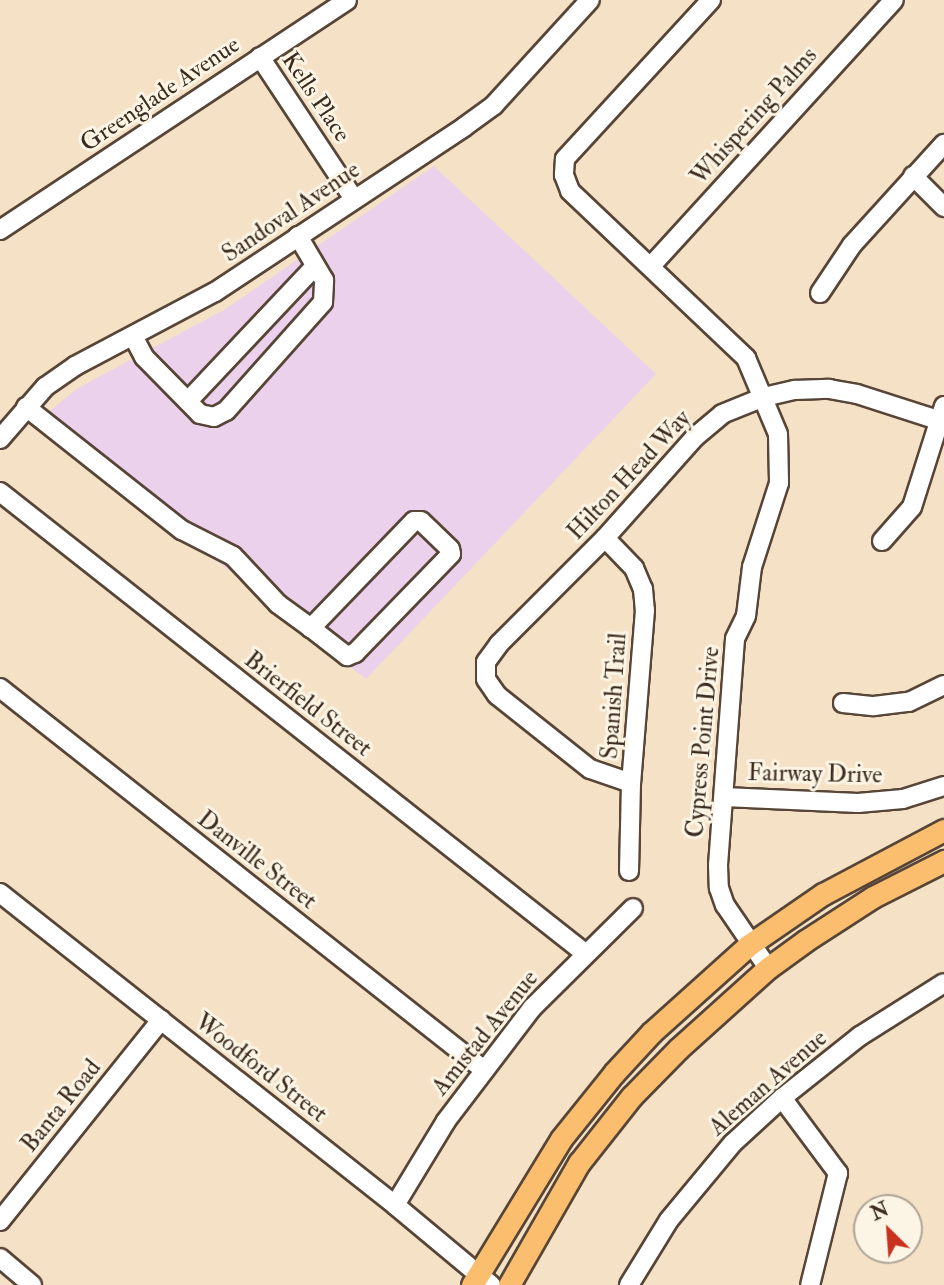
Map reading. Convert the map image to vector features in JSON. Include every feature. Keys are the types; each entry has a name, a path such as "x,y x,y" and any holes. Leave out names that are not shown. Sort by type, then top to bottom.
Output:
{"main road":[{"path":"480,1281 539,1171 614,1073 694,993 750,945 823,894 944,830"},
{"path":"509,1285 579,1163 632,1096 678,1049 768,968 873,897 944,861"}],"street":[{"name":"Greenglade Avenue","path":"0,230 347,0"},
{"name":"Sandoval Avenue","path":"0,439 46,387 75,366 215,292 494,105 590,0"},
{"name":"Cypress Point Drive","path":"711,0 565,159 564,175 570,191 746,358 778,434 779,484 752,566 746,616 735,639 718,865 719,887 729,913 768,968"},
{"name":"Whispering Palms","path":"651,266 894,0"},
{"name":"Kells Place","path":"260,57 354,199"},
{"path":"820,293 852,244 944,144"},
{"path":"913,176 944,207"},
{"path":"133,336 144,356 200,414 214,417 226,411 323,302 324,280 298,236"},
{"path":"188,401 316,266"},
{"name":"Hilton Head Way","path":"631,783 590,769 497,695 486,679 486,662 499,644 604,538 695,437 722,414 764,397 795,390 829,389 942,416"},
{"path":"26,407 182,530 233,556 278,604 347,656 355,653 450,554 450,549 421,521 414,520 310,628"},
{"path":"881,541 912,507 942,416"},
{"name":"Brierfield Street","path":"0,492 586,954"},
{"name":"Spanish Trail","path":"604,538 634,568 643,589 645,610 631,783 629,871"},
{"path":"843,703 874,706 909,702 944,685"},
{"name":"Danville Street","path":"0,688 484,1070"},
{"name":"Fairway Drive","path":"724,797 858,803 903,799 944,786"},
{"name":"Woodford Street","path":"0,892 395,1205 480,1281"},
{"name":"Amistad Avenue","path":"395,1205 446,1121 532,1007 633,908"},
{"name":"Aleman Avenue","path":"629,1285 669,1220 733,1143 782,1098 860,1036 944,983"},
{"name":"Banta Road","path":"0,1221 161,1020"},
{"path":"782,1098 838,1172 810,1285"},
{"path":"0,1258 32,1285"}],"shaded area":[{"path":"434,166 656,374 366,679 39,420 78,388 224,310"}]}
